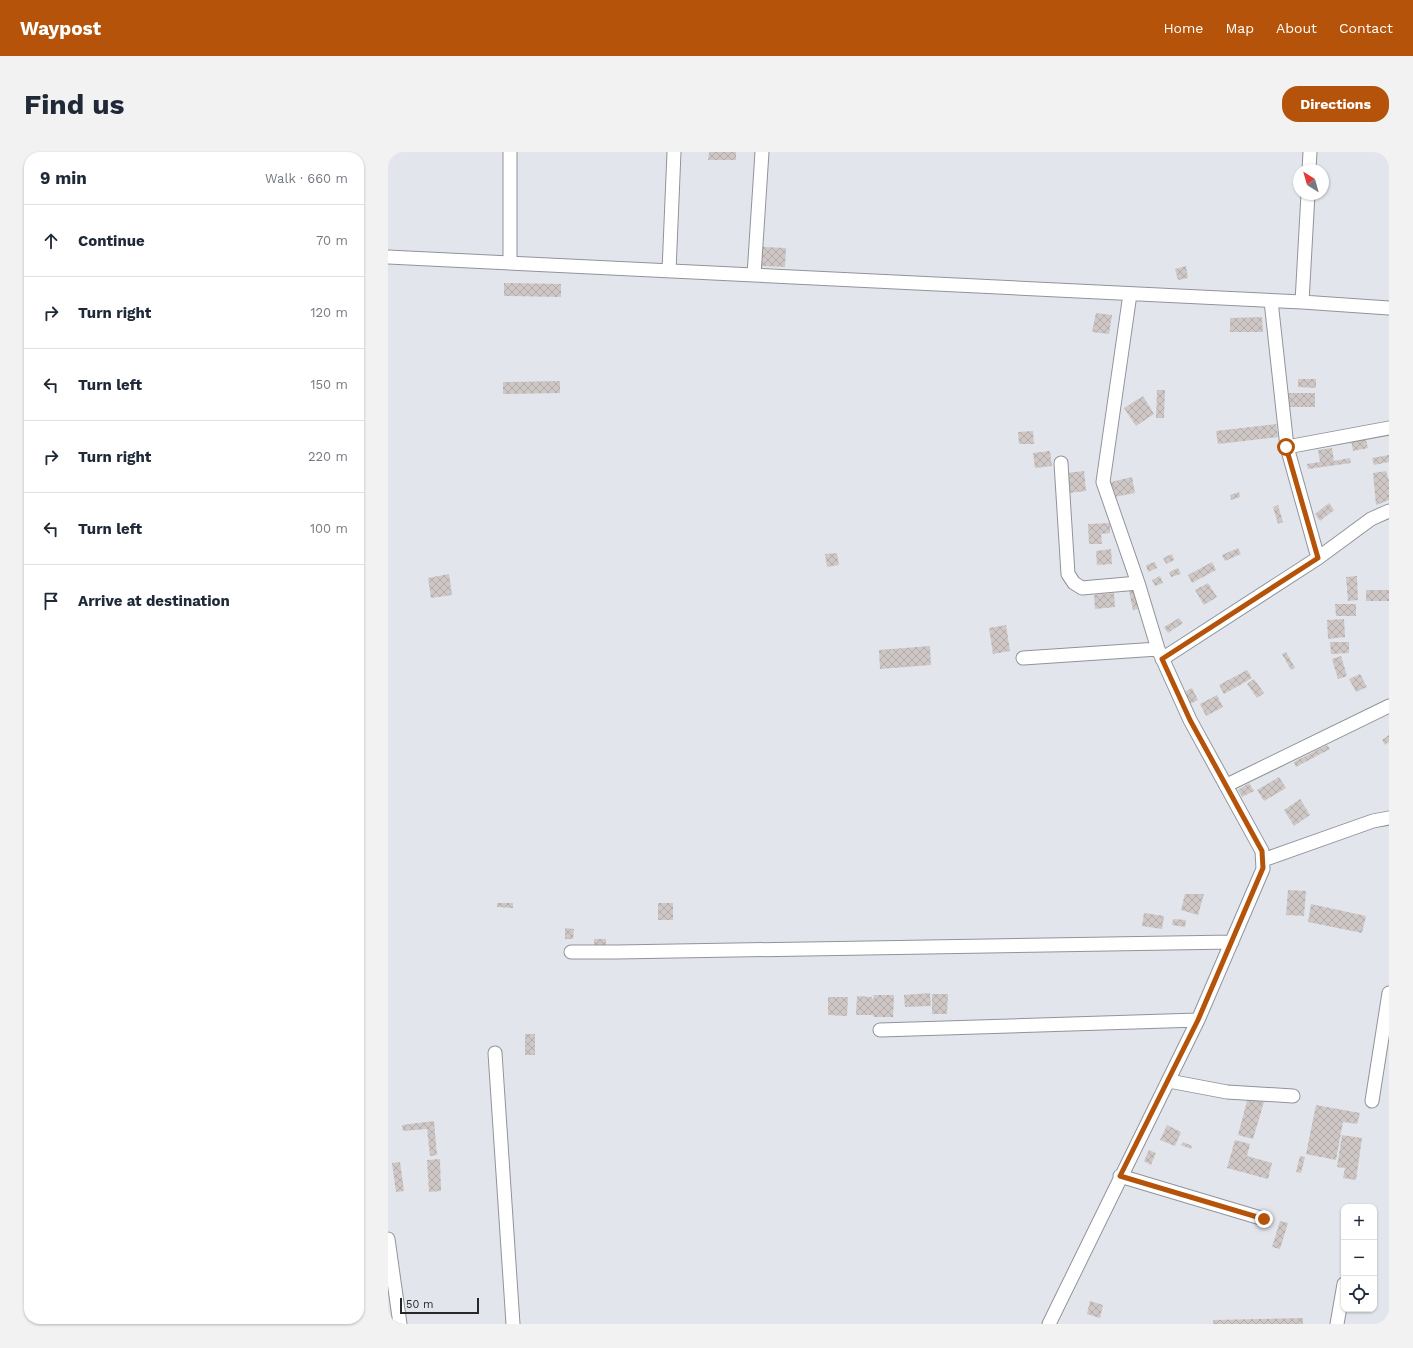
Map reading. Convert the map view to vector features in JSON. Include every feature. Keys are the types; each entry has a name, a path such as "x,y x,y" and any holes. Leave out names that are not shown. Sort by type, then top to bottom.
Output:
{"street":[{"path":"510,152 510,263"},
{"path":"669,271 674,152"},
{"path":"754,275 762,152"},
{"path":"1309,164 1310,152"},
{"path":"1302,302 1308,200"},
{"path":"388,256 1302,302 1389,308"},
{"path":"1048,1324 1198,1020 1263,868 1262,851 1190,720 1160,654 1138,583 1103,482 1130,294"},
{"path":"1271,301 1286,447 1318,558"},
{"path":"1286,447 1389,428"},
{"path":"1061,463 1068,574 1074,583 1082,588 1138,583"},
{"path":"1023,658 1160,654 1318,558 1371,519 1389,511"},
{"path":"1227,785 1389,706"},
{"path":"1263,860 1373,821 1389,818"},
{"path":"571,952 1232,942"},
{"path":"1372,1102 1389,993"},
{"path":"880,1030 1198,1020"},
{"path":"495,1053 513,1324"},
{"path":"1169,1081 1227,1092 1293,1096"},
{"path":"1120,1176 1264,1219"},
{"path":"388,1239 400,1324"},
{"path":"1337,1324 1341,1301"}],"building":[{"path":"709,152 736,152 736,160 708,160"},
{"path":"763,247 786,248 785,267 760,266"},
{"path":"1186,266 1188,278 1178,280 1175,269"},
{"path":"504,283 561,284 561,297 504,296"},
{"path":"1096,313 1112,315 1109,334 1092,332"},
{"path":"1262,317 1263,332 1230,332 1230,318"},
{"path":"1298,379 1316,379 1316,388 1298,387"},
{"path":"560,381 560,393 503,394 503,382"},
{"path":"1157,390 1165,390 1164,418 1156,418"},
{"path":"1288,393 1315,393 1315,407 1288,407"},
{"path":"1143,396 1154,414 1136,426 1124,408"},
{"path":"1276,424 1278,437 1218,444 1216,431"},
{"path":"1033,431 1034,444 1019,444 1018,432"},
{"path":"1365,436 1368,448 1353,451 1351,440"},
{"path":"1332,448 1334,461 1350,458 1351,463 1308,469 1307,464 1320,462 1318,450"},
{"path":"1050,451 1052,466 1035,468 1033,453"},
{"path":"1389,455 1389,462 1374,465 1372,458"},
{"path":"1084,471 1086,491 1069,493 1066,473"},
{"path":"1386,471 1389,481 1389,500 1376,505 1373,473"},
{"path":"1132,477 1135,493 1114,497 1111,482"},
{"path":"1239,492 1240,497 1231,500 1230,495"},
{"path":"1329,503 1334,510 1320,521 1315,514"},
{"path":"1278,505 1283,522 1278,524 1273,507"},
{"path":"1110,523 1110,533 1101,534 1102,544 1089,544 1088,524"},
{"path":"1238,548 1241,554 1225,561 1222,555"},
{"path":"1111,549 1112,564 1097,565 1096,551"},
{"path":"837,553 839,565 827,567 825,554"},
{"path":"1172,554 1174,560 1166,564 1163,558"},
{"path":"1155,562 1157,568 1148,572 1146,565"},
{"path":"1212,562 1216,570 1192,583 1188,575"},
{"path":"1178,568 1181,574 1171,577 1169,572"},
{"path":"449,574 452,595 431,598 428,578"},
{"path":"1160,576 1163,583 1155,586 1152,580"},
{"path":"1357,576 1358,600 1348,601 1346,577"},
{"path":"1208,583 1217,597 1204,605 1195,590"},
{"path":"1137,589 1142,608 1133,610 1129,591"},
{"path":"1366,590 1389,590 1389,601 1366,601"},
{"path":"1114,593 1115,607 1095,609 1094,595"},
{"path":"1335,604 1356,604 1356,616 1336,616"},
{"path":"1179,618 1183,623 1168,633 1164,627"},
{"path":"1344,619 1345,637 1328,639 1327,620"},
{"path":"1006,625 1010,651 993,654 989,628"},
{"path":"1330,642 1349,642 1349,653 1331,654"},
{"path":"930,646 931,665 880,669 879,650"},
{"path":"1286,652 1295,668 1291,670 1282,654"},
{"path":"1341,656 1347,676 1338,679 1332,659"},
{"path":"1247,670 1252,678 1224,694 1219,685"},
{"path":"1360,674 1367,687 1356,692 1349,679"},
{"path":"1254,679 1264,693 1257,698 1247,684"},
{"path":"1192,688 1198,700 1190,704 1184,692"},
{"path":"1217,695 1223,707 1206,716 1200,704"},
{"path":"1389,735 1389,742 1385,745 1382,740"},
{"path":"1327,745 1330,749 1296,767 1294,762"},
{"path":"1279,777 1286,788 1264,801 1257,790"},
{"path":"1249,783 1254,791 1242,797 1238,790"},
{"path":"1300,799 1310,815 1294,826 1284,810"},
{"path":"1288,890 1306,891 1304,916 1286,915"},
{"path":"1185,894 1204,894 1198,915 1181,910"},
{"path":"497,903 513,903 513,908 497,907"},
{"path":"658,903 673,903 673,920 658,920"},
{"path":"1311,904 1366,916 1362,933 1308,922"},
{"path":"1144,913 1164,916 1162,929 1142,926"},
{"path":"1173,919 1186,920 1185,927 1172,925"},
{"path":"565,928 574,929 573,939 565,939"},
{"path":"594,939 606,939 606,945 594,945"},
{"path":"930,993 931,1006 905,1007 904,995"},
{"path":"932,994 948,994 947,1014 932,1014"},
{"path":"873,995 894,995 893,1017 874,1017 872,1014 856,1015 857,996 872,997 872,999 874,998"},
{"path":"828,997 848,997 847,1016 828,1015"},
{"path":"525,1034 535,1034 535,1055 525,1055"},
{"path":"1248,1097 1264,1102 1253,1139 1238,1135"},
{"path":"1316,1105 1360,1113 1357,1124 1343,1122 1336,1160 1306,1154"},
{"path":"434,1121 437,1155 430,1156 427,1129 403,1131 402,1125"},
{"path":"1167,1125 1181,1132 1175,1146 1160,1140"},
{"path":"1342,1135 1362,1138 1356,1180 1343,1178 1345,1168 1337,1167"},
{"path":"1235,1140 1250,1144 1247,1156 1272,1163 1268,1179 1227,1168"},
{"path":"1183,1142 1192,1146 1191,1149 1181,1145"},
{"path":"1149,1150 1156,1153 1151,1165 1144,1161"},
{"path":"1300,1156 1305,1157 1301,1173 1296,1172"},
{"path":"440,1159 441,1191 429,1192 427,1160"},
{"path":"400,1162 404,1191 396,1192 392,1163"},
{"path":"1280,1221 1288,1223 1280,1249 1272,1247"},
{"path":"1090,1301 1103,1305 1100,1318 1087,1314"},
{"path":"1303,1318 1303,1324 1213,1324 1213,1320"}],"route":[{"path":"1264,1219 1120,1176 1169,1081 1198,1020 1263,868 1262,851 1190,720 1162,659 1318,558 1286,447"}]}
